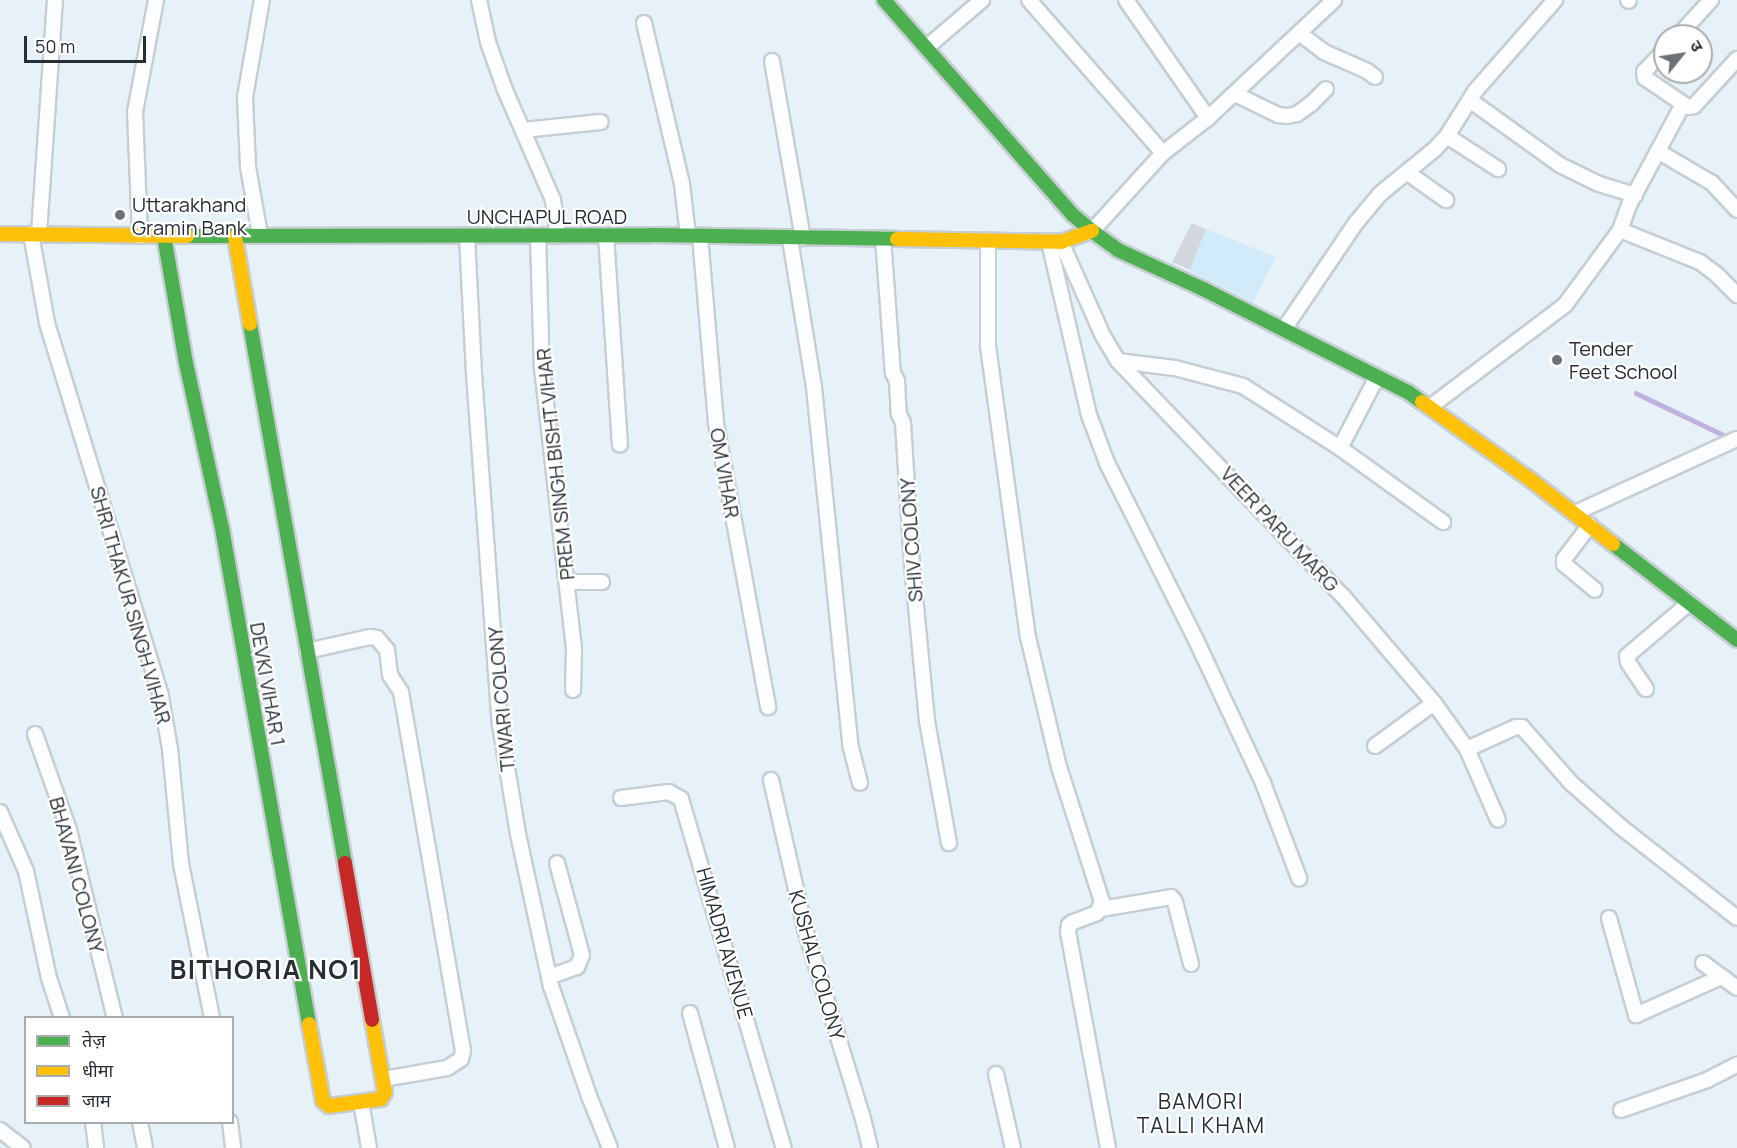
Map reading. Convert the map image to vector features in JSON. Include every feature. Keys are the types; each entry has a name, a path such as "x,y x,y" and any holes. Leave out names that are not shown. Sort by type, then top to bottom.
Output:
{"street":[{"name":"SHRI THAKUR SINGH VIHAR","path":"55,0 35,234 46,323 161,697 170,749 180,864 212,1016"},
{"path":"140,236 135,112 156,0"},
{"path":"260,235 248,167 245,97 262,0"},
{"path":"479,0 488,42 554,200 558,236"},
{"path":"884,0 1073,215 1092,231 1118,250 1284,329 1408,392 1575,513 1737,640"},
{"path":"926,48 982,0"},
{"path":"1029,0 1163,153"},
{"path":"1126,0 1208,118"},
{"path":"1092,231 1163,153 1235,94 1334,0"},
{"path":"1284,329 1355,224 1380,194 1408,173 1447,136 1476,90 1511,47 1555,0"},
{"path":"1689,24 1711,0"},
{"name":"OM VIHAR","path":"644,23 694,236 716,423 768,707"},
{"path":"1299,33 1324,52 1368,71 1375,77"},
{"path":"1656,84 1688,107 1694,106 1737,59"},
{"path":"772,60 814,387 850,744 860,783"},
{"path":"1653,64 1644,75 1653,82"},
{"path":"1235,94 1278,115 1287,116 1297,114 1326,89"},
{"path":"1471,101 1560,165 1599,184 1635,195"},
{"path":"1430,407 1565,305 1620,230 1635,195 1683,104"},
{"path":"523,130 601,122"},
{"path":"1447,136 1498,169"},
{"path":"1659,152 1712,183 1737,210"},
{"path":"1408,173 1446,200"},
{"path":"1620,230 1700,262 1716,273 1737,295"},
{"name":"UNCHAPUL ROAD","path":"0,234 235,237 260,235 538,237 606,235 1055,242 1092,231"},
{"path":"606,235 615,409 620,445"},
{"name":"DEVKI VIHAR 1","path":"164,236 186,363 222,528 323,1101 328,1106 361,1102"},
{"name":"TIWARI COLONY","path":"467,236 475,386 500,725 518,834 549,977 588,1096 610,1148"},
{"path":"235,237 382,1079 384,1096 361,1102 369,1148"},
{"name":"PREM SINGH BISHT VIHAR","path":"538,237 542,368 574,649 573,690"},
{"name":"SHIV COLONY","path":"883,238 893,373 897,381 899,414 903,423 912,565 927,721 949,843"},
{"path":"988,241 988,346 1028,637 1056,756 1102,902 1097,914 1073,922 1069,925 1068,932 1108,1148"},
{"path":"1055,242 1089,415 1107,464 1192,631 1253,761 1299,878"},
{"name":"VEER PARU MARG","path":"1055,242 1118,361 1342,595 1434,704 1467,748 1498,820"},
{"path":"1118,361 1175,368 1243,386 1340,448 1443,522"},
{"path":"1340,448 1377,377"},
{"path":"1575,513 1737,439"},
{"path":"1590,525 1564,559 1564,564 1595,590"},
{"path":"567,582 602,582"},
{"path":"1646,689 1627,656 1689,603"},
{"path":"307,651 370,637 377,638 387,650 390,675 401,692 462,1051 461,1059 447,1068 382,1079"},
{"path":"1375,746 1434,704"},
{"path":"1467,748 1516,727 1522,727 1571,783 1621,827 1737,918"},
{"name":"BHAVANI COLONY","path":"35,734 69,830 115,1016"},
{"name":"KUSHAL COLONY","path":"771,780 805,930 870,1148"},
{"name":"HIMADRI AVENUE","path":"621,798 669,792 681,799 784,1148"},
{"path":"0,812 26,871 49,978 62,1016"},
{"path":"549,977 578,967 582,955 557,863"},
{"path":"1101,909 1171,897 1175,902 1191,964"},
{"path":"1610,918 1636,1015 1721,977"},
{"path":"1703,963 1737,988"},
{"path":"690,1012 727,1148"},
{"path":"1621,1110 1707,1080 1737,1065"},
{"path":"996,1074 1013,1148"},
{"path":"93,1124 96,1148"},
{"path":"140,1124 145,1148"},
{"path":"230,1124 233,1148"},
{"path":"0,1130 23,1148"}],"shaded area":[{"path":"1206,229 1276,257 1253,302 1190,271"}],"building":[{"path":"1192,223 1206,229 1190,270 1172,262"}],"waterway":[{"path":"1636,393 1732,439"}],"traffic: fast":[{"path":"884,0 1073,215 1092,231 1118,250 1203,289 1408,392 1422,402"},
{"path":"187,236 651,235 897,239"},
{"path":"164,236 186,363 222,528 309,1024"},
{"path":"250,324 345,863"},
{"path":"1613,544 1737,640"}],"traffic: slow":[{"path":"897,239 1061,242 1092,231"},
{"path":"0,234 187,236"},
{"path":"235,237 250,324"},
{"path":"1422,402 1531,480 1613,544"},
{"path":"309,1024 323,1101 329,1106 381,1099 385,1092 372,1020"}],"traffic: jam":[{"path":"345,863 372,1020"}],"place":[{"name":"Uttarakhand Gramin Bank","path":"120,215"},
{"name":"Tender Feet School","path":"1557,360"}],"district":[{"name":"BITHORIA NO1","path":"266,970"},
{"name":"BAMORI TALLI KHAM","path":"1201,1113"}]}
